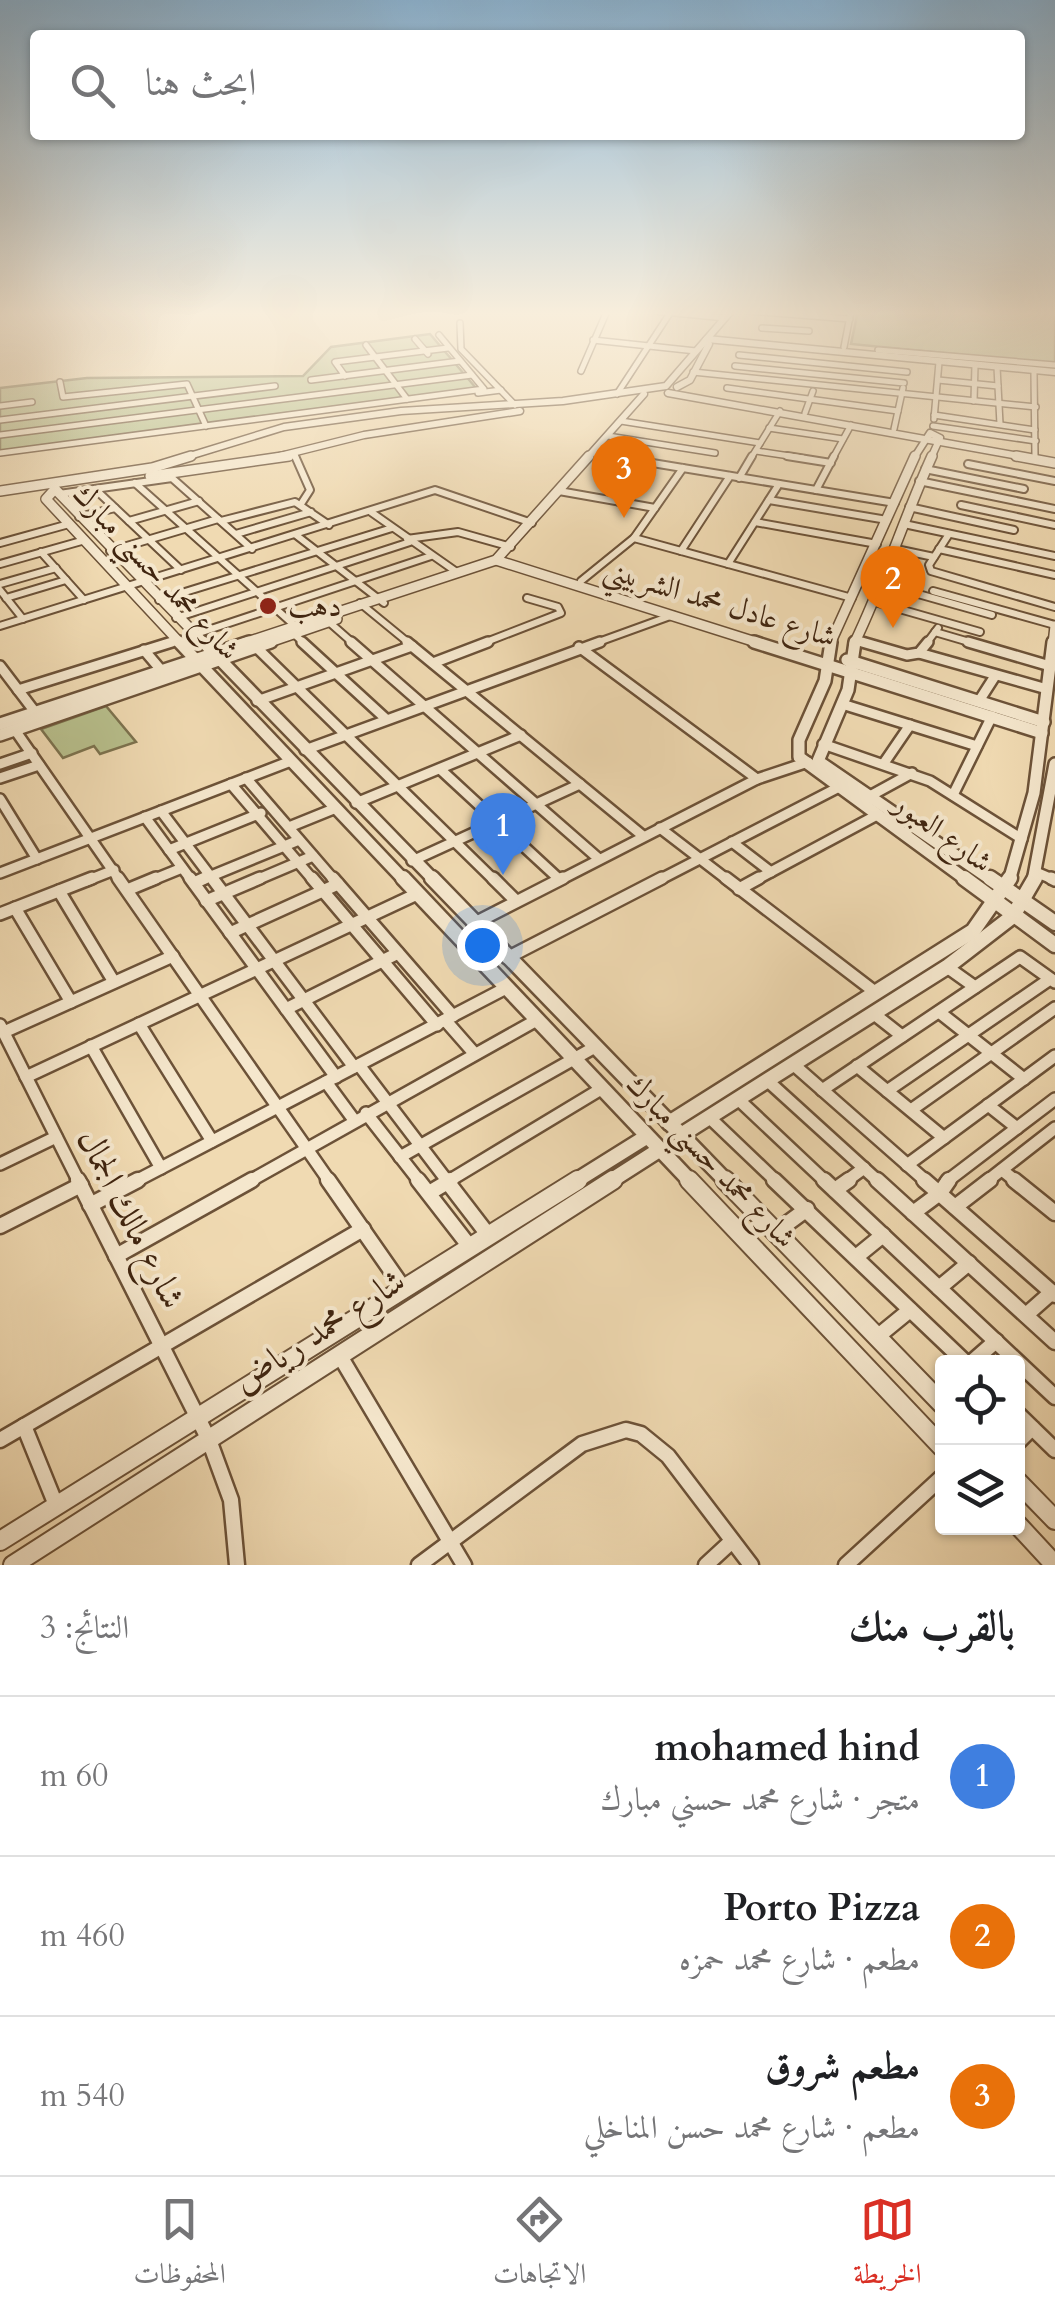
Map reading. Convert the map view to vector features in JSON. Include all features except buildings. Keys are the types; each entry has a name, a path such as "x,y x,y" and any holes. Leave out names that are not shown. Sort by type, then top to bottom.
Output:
{"street":[{"path":"61,384 71,426"},
{"path":"64,397 180,384"},
{"path":"180,384 190,386 206,426"},
{"path":"396,384 407,399"},
{"path":"0,435 396,384"},
{"path":"164,433 484,390 479,384"},
{"path":"495,384 515,405"},
{"path":"617,394 625,384"},
{"path":"640,384 649,391"},
{"path":"0,735 499,557 649,391 669,384"},
{"path":"56,489 158,467 276,428 401,412 542,406 683,384"},
{"path":"694,384 695,390 724,398 1055,461"},
{"path":"724,398 728,384"},
{"path":"807,384 1036,408"},
{"path":"894,429 904,384"},
{"path":"473,924 756,779 818,760 842,704 856,640 892,564 908,507 927,465 938,384"},
{"path":"975,384 998,386 1000,424"},
{"path":"974,401 975,384"},
{"path":"1032,384 1035,456"},
{"path":"805,413 816,385"},
{"path":"0,420 275,386"},
{"path":"727,388 898,411"},
{"path":"0,456 501,390"},
{"path":"0,494 295,455 370,434 649,391 933,435 988,434 1036,441"},
{"path":"302,396 310,412"},
{"path":"0,406 32,402"},
{"path":"681,551 756,451 780,411"},
{"path":"934,415 1036,430"},
{"path":"621,421 760,443"},
{"path":"816,490 851,424"},
{"path":"1008,437 1012,426"},
{"path":"770,428 843,439"},
{"path":"960,476 988,434"},
{"path":"801,763 799,740 823,690 827,658 914,458 933,435"},
{"path":"608,436 714,454"},
{"path":"703,472 725,438"},
{"path":"981,447 1055,461"},
{"path":"756,451 831,463"},
{"path":"592,454 895,503"},
{"path":"295,455 310,490 301,504"},
{"path":"914,458 960,476 1024,489"},
{"path":"619,502 650,463"},
{"path":"968,464 1055,482"},
{"path":"582,580 634,538 682,468"},
{"path":"1017,502 1030,476"},
{"path":"56,489 95,489 172,478 252,549"},
{"path":"919,482 1055,510"},
{"path":"136,483 275,608 386,719"},
{"path":"728,564 778,484"},
{"name":"شارع محمد حسني مبارك","path":"56,489 46,499 110,550 193,635 206,660 324,796 941,1445"},
{"path":"95,489 181,570"},
{"path":"0,626 435,490 478,508"},
{"path":"560,491 654,508"},
{"path":"954,517 969,492"},
{"path":"426,493 530,525"},
{"path":"769,500 888,520"},
{"path":"129,521 199,501"},
{"path":"110,550 287,503 301,504 329,525"},
{"path":"961,505 1055,525"},
{"path":"908,507 1014,530"},
{"path":"0,543 115,508"},
{"path":"236,534 311,512"},
{"path":"371,512 458,573"},
{"path":"1006,546 1020,518"},
{"name":"شارع محمد حسني مبارك","path":"73,521 126,587 177,640 257,701 935,1397"},
{"path":"755,522 877,544"},
{"path":"904,524 1055,556"},
{"path":"159,600 392,528"},
{"path":"176,618 408,541 458,532 511,546"},
{"path":"949,534 929,569 1055,607"},
{"path":"296,535 380,600"},
{"path":"634,538 852,598"},
{"path":"0,564 85,540"},
{"path":"896,549 1055,575"},
{"path":"41,552 84,600"},
{"path":"193,635 431,556"},
{"name":"شارع عادل محمد الشربيني","path":"499,557 582,580 673,615 827,658"},
{"name":"شارع عادل محمد الشربيني","path":"499,557 979,702 1043,727"},
{"path":"868,563 892,564"},
{"path":"2,591 56,568"},
{"path":"930,594 946,576"},
{"path":"2,591 66,580"},
{"path":"681,1135 706,1112 875,992 973,931 1006,889 1022,840 1043,727 1055,626 883,584"},
{"path":"2,591 23,619"},
{"path":"433,663 561,613 558,607 527,598"},
{"path":"874,602 980,632"},
{"path":"0,724 161,670 256,647 364,606"},
{"path":"364,606 644,836"},
{"path":"972,643 994,612"},
{"path":"305,750 673,615"},
{"path":"329,622 598,859"},
{"path":"919,654 943,622"},
{"path":"935,632 972,643 1053,654"},
{"path":"18,690 177,640"},
{"path":"856,640 1047,690"},
{"path":"257,701 412,646"},
{"path":"256,647 516,902"},
{"path":"579,647 756,779"},
{"path":"144,650 161,670"},
{"name":"شارع عادل محمد الشربيني","path":"850,665 992,716 1043,727"},
{"path":"0,666 36,712"},
{"path":"979,702 995,676"},
{"path":"842,704 976,746"},
{"path":"953,795 992,716"},
{"path":"884,762 910,725"},
{"path":"15,730 404,1289"},
{"path":"356,803 520,736"},
{"path":"824,744 912,773 1022,840"},
{"path":"0,764 32,753"},
{"path":"0,873 291,760"},
{"name":"شارع العبور","path":"818,760 877,815 1055,946"},
{"name":"شارع العبور","path":"801,763 870,796 1055,924"},
{"path":"0,778 39,764"},
{"path":"669,1123 740,1101 947,967 1013,916 1038,873 1055,764"},
{"path":"440,769 559,879"},
{"path":"870,796 912,773"},
{"path":"246,778 398,953 445,1020"},
{"path":"230,784 382,961 474,1053"},
{"path":"412,861 580,784"},
{"path":"507,958 843,785"},
{"path":"324,796 342,788"},
{"path":"0,800 37,858"},
{"path":"288,827 336,808"},
{"path":"169,850 272,809"},
{"path":"161,810 489,1236"},
{"path":"740,889 877,815"},
{"path":"145,817 286,1008 331,1080 400,1156 470,1247"},
{"path":"660,828 875,992"},
{"path":"194,884 299,840"},
{"path":"732,842 772,872"},
{"path":"206,901 313,856"},
{"path":"128,890 182,868"},
{"path":"0,914 114,870"},
{"path":"1038,873 1055,880"},
{"path":"230,933 338,884"},
{"path":"58,891 114,982"},
{"path":"26,1076 417,894"},
{"path":"16,908 71,1002"},
{"path":"286,1008 398,953"},
{"path":"2,1028 173,956"},
{"path":"822,1090 1020,957 1053,980 887,1091"},
{"path":"947,967 975,988"},
{"path":"90,1204 506,988"},
{"path":"911,1110 1055,1008"},
{"path":"938,1012 1024,1078"},
{"path":"874,1014 902,1036"},
{"path":"116,1256 386,1101 535,1021"},
{"path":"138,1024 212,1142"},
{"name":"شارع مالك الجمال","path":"2,1028 198,1417 231,1500 236,1565"},
{"path":"92,1046 162,1168"},
{"path":"400,1156 594,1046"},
{"path":"907,1164 1055,1056"},
{"path":"794,1066 1054,1293 1026,1315"},
{"path":"857,1066 944,1138"},
{"path":"769,1082 1055,1342"},
{"path":"429,1193 602,1090"},
{"path":"913,1213 1055,1099"},
{"path":"740,1101 1055,1397"},
{"path":"988,1105 1017,1128"},
{"path":"706,1112 957,1355"},
{"path":"0,1164 56,1136"},
{"path":"955,1207 1052,1136"},
{"name":"شارع محمد رياض","path":"0,1540 470,1247 653,1143"},
{"name":"شارع محمد رياض","path":"12,1565 340,1356 653,1143"},
{"path":"835,1190 864,1168"},
{"path":"1002,1170 1055,1213"},
{"path":"0,1226 81,1185"},
{"path":"775,1232 807,1209"},
{"path":"0,1439 362,1230"},
{"path":"856,1257 884,1235"},
{"path":"939,1288 969,1264"},
{"path":"877,1337 910,1310"},
{"path":"980,1355 996,1341"},
{"path":"340,1356 464,1565"},
{"path":"1025,1421 1055,1450"},
{"path":"24,1426 56,1506"},
{"path":"1025,1435 1032,1428"},
{"path":"419,1565 582,1444 610,1430 641,1434 666,1455 751,1565"},
{"path":"846,1565 935,1483"},
{"path":"1025,1489 1055,1520"},
{"path":"1025,1533 1055,1565"},
{"path":"706,1565 732,1540"}],"green space":[{"path":"35,384 473,384 476,388 0,451 0,388"},
{"path":"106,706 136,742 100,754 94,746 63,758 41,729"}],"place":[{"name":"مطعم شروق","path":"624,518"},
{"name":"دهب","path":"268,606"},
{"name":"Porto Pizza","path":"893,628"},
{"name":"mohamed hind","path":"503,875"}]}
